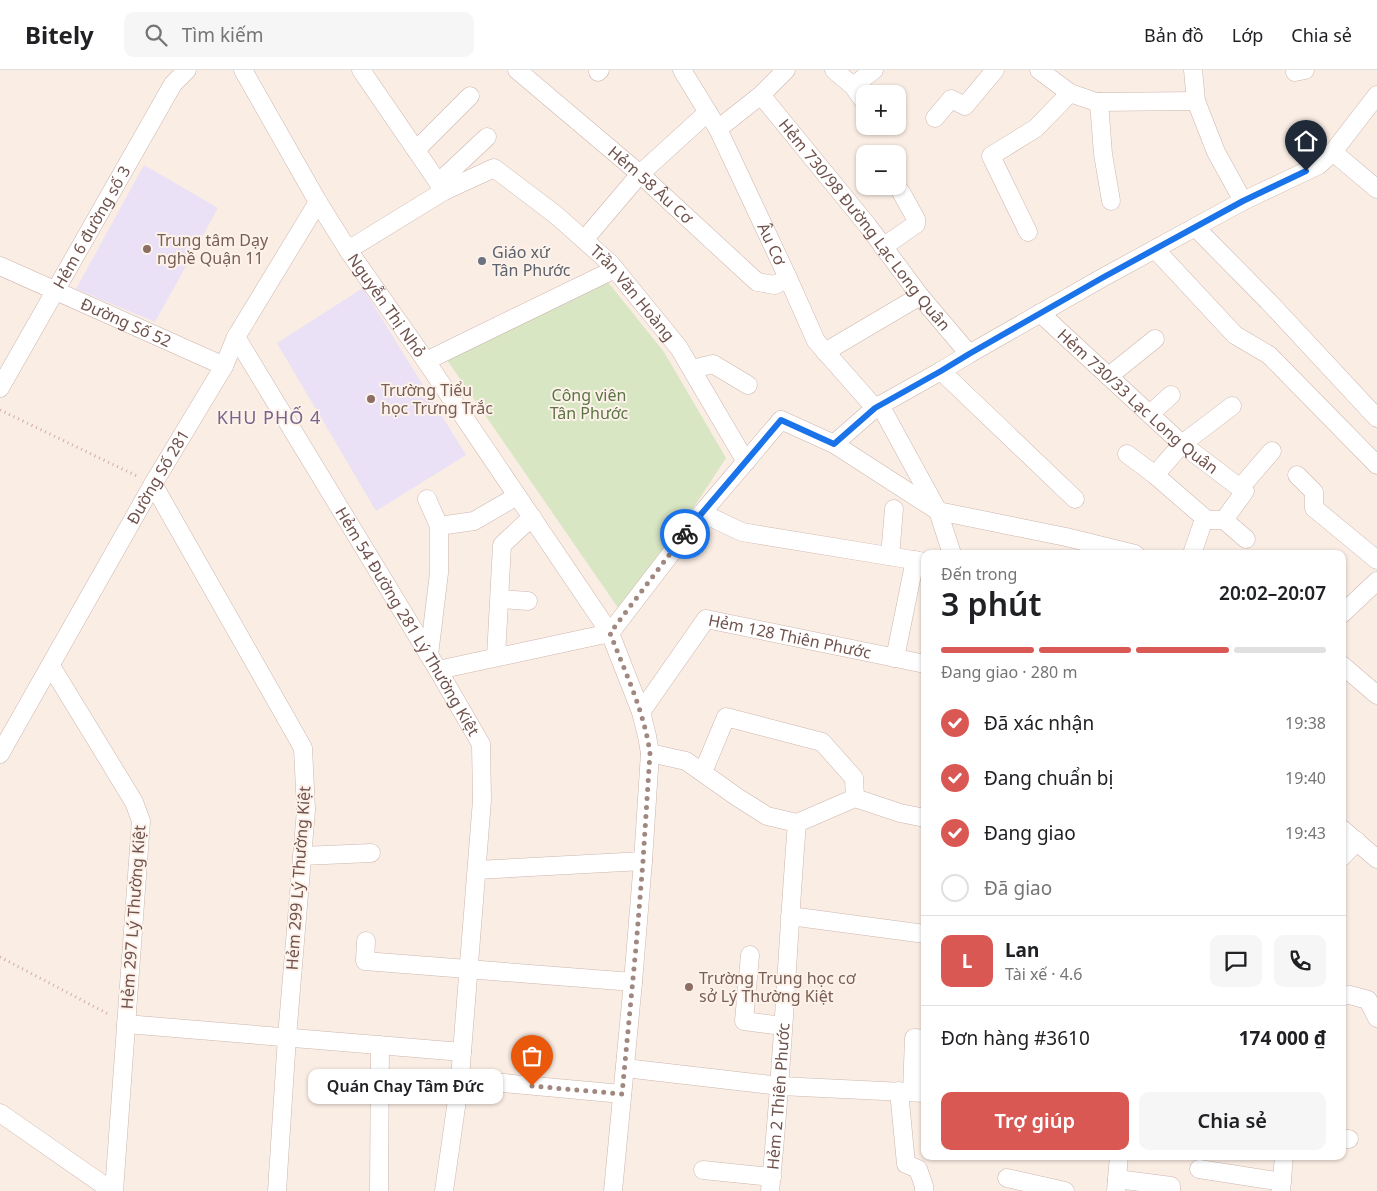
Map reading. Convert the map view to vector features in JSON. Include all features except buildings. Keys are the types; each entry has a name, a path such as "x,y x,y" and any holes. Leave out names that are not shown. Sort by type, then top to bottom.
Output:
{"street":[{"name":"Hẻm 6 đường số 3","path":"0,388 173,84 187,70"},
{"name":"Nguyễn Thị Nhỏ","path":"243,70 318,202 348,250 426,361 610,633 641,712 650,753 634,982 613,1191"},
{"path":"361,70 441,187 487,137"},
{"name":"Hẻm 58 Âu Cơ","path":"517,70 640,174 757,282 776,285 788,278"},
{"name":"Âu Cơ","path":"682,70 718,129 816,341 877,406 938,511"},
{"path":"718,129 761,96 786,70"},
{"path":"834,70 856,90"},
{"path":"853,86 874,70"},
{"path":"935,118 951,100 965,106 995,70"},
{"path":"1040,70 1070,93 1099,102 1196,101"},
{"path":"1193,70 1196,101 1216,152 1243,201"},
{"path":"1028,232 992,156 1036,128 1070,93"},
{"path":"834,444 877,406 1195,227 1243,201 1319,165 1333,152 1377,95"},
{"path":"416,150 470,96"},
{"name":"Hẻm 730/98 Đường Lạc Long Quân","path":"761,96 868,226 920,296 969,354"},
{"path":"1099,102 1103,154 1111,201"},
{"path":"584,240 640,174 708,112"},
{"path":"1333,152 1377,189"},
{"name":"Trần Văn Hoàng","path":"348,250 441,187 494,168 556,215 610,263 680,348 746,462"},
{"path":"884,247 916,224 916,219 903,195"},
{"name":"Đường Số 281","path":"0,754 153,484 224,366 236,337 318,202"},
{"path":"1195,227 1268,301 1377,418"},
{"path":"1155,249 1235,335 1269,355 1377,465"},
{"name":"Đường Số 52","path":"0,266 224,366"},
{"path":"426,361 615,269"},
{"path":"825,352 920,296"},
{"name":"Hẻm 730/33 Lạc Long Quân","path":"1040,313 1182,444 1240,488"},
{"name":"Hẻm 54 Đường 281 Lý Thường Kiệt","path":"236,337 481,744 482,800 460,1079 444,1191"},
{"path":"1109,376 1155,339"},
{"path":"692,369 713,364 748,385"},
{"path":"941,371 1075,499"},
{"path":"1150,414 1170,395"},
{"path":"1155,475 1182,444 1232,406"},
{"path":"438,670 610,633 702,513 781,420 834,444 938,511 1066,537 1119,550"},
{"path":"1193,550 1202,525 1216,520 1245,492 1240,488 1272,450"},
{"path":"1127,454 1216,520 1246,539"},
{"path":"1297,475 1314,492 1314,508 1377,560"},
{"name":"Hẻm 299 Lý Thường Kiệt","path":"153,484 303,748 306,810 287,1037 277,1191"},
{"path":"439,526 474,521 517,496"},
{"path":"427,499 439,526 439,574 429,655"},
{"path":"890,556 894,509"},
{"path":"938,511 951,550"},
{"path":"702,513 742,532 920,561 895,658"},
{"path":"496,657 502,545 532,517"},
{"path":"1346,610 1377,581"},
{"path":"500,599 528,601"},
{"name":"Hẻm 128 Thiên Phước","path":"641,712 706,619 921,663"},
{"name":"Hẻm 297 Lý Thường Kiệt","path":"51,666 134,802 141,821 113,1191"},
{"path":"1346,669 1377,696"},
{"path":"704,772 726,717 822,742 854,778 855,798"},
{"path":"650,753 686,760 767,816 797,823 855,798 900,813 921,817"},
{"name":"Hẻm 2 Thiên Phước","path":"771,1184 780,1086 797,823"},
{"path":"1346,832 1377,859"},
{"path":"1346,852 1357,841"},
{"path":"302,856 371,852"},
{"path":"477,870 643,861"},
{"path":"790,916 921,933"},
{"path":"366,941 365,961 634,982"},
{"path":"750,955 744,1021 784,1026"},
{"path":"1346,996 1368,1000 1377,1018"},
{"path":"126,1024 462,1052"},
{"path":"921,1038 914,1038 906,1164 918,1169 924,1191"},
{"path":"379,1191 380,1045"},
{"path":"625,1068 780,1086 912,1092"},
{"path":"460,1079 622,1094"},
{"path":"0,1113 113,1191"},
{"path":"1119,1160 1117,1185 1171,1186 1171,1191"},
{"path":"1199,1169 1253,1184 1281,1187 1284,1160"},
{"path":"703,1170 771,1184"},
{"path":"1007,1178 1066,1191"}],"path":[{"path":"0,410 153,484"},
{"path":"0,958 126,1024"}],"shaded area":[{"name":"Trung tâm Dạy nghề Quận 11","path":"144,165 218,208 155,322 76,289"},
{"name":"Trường Tiểu học Trưng Trắc","path":"363,288 466,455 376,511 277,343"}],"green space":[{"name":"Công viên Tân Phước","path":"607,281 664,352 726,458 623,615 445,357"}],"way so far":[{"path":"532,1086 622,1094 634,982 650,753 641,712 610,633 685,534"}],"place":[{"name":"Trung tâm Dạy nghề Quận 11","path":"147,249"},
{"name":"Giáo xứ Tân Phước","path":"482,261"},
{"name":"Trường Tiểu học Trưng Trắc","path":"371,399"},
{"name":"Trường Trung học cơ sở Lý Thường Kiệt","path":"689,987"},
{"name":"Quán Chay Tâm Đức","path":"532,1086"}],"district":[{"name":"KHU PHỐ 4","path":"269,418"}],"route":[{"path":"685,534 781,420 834,444 875,408 1056,303 1243,201 1306,171"}]}
